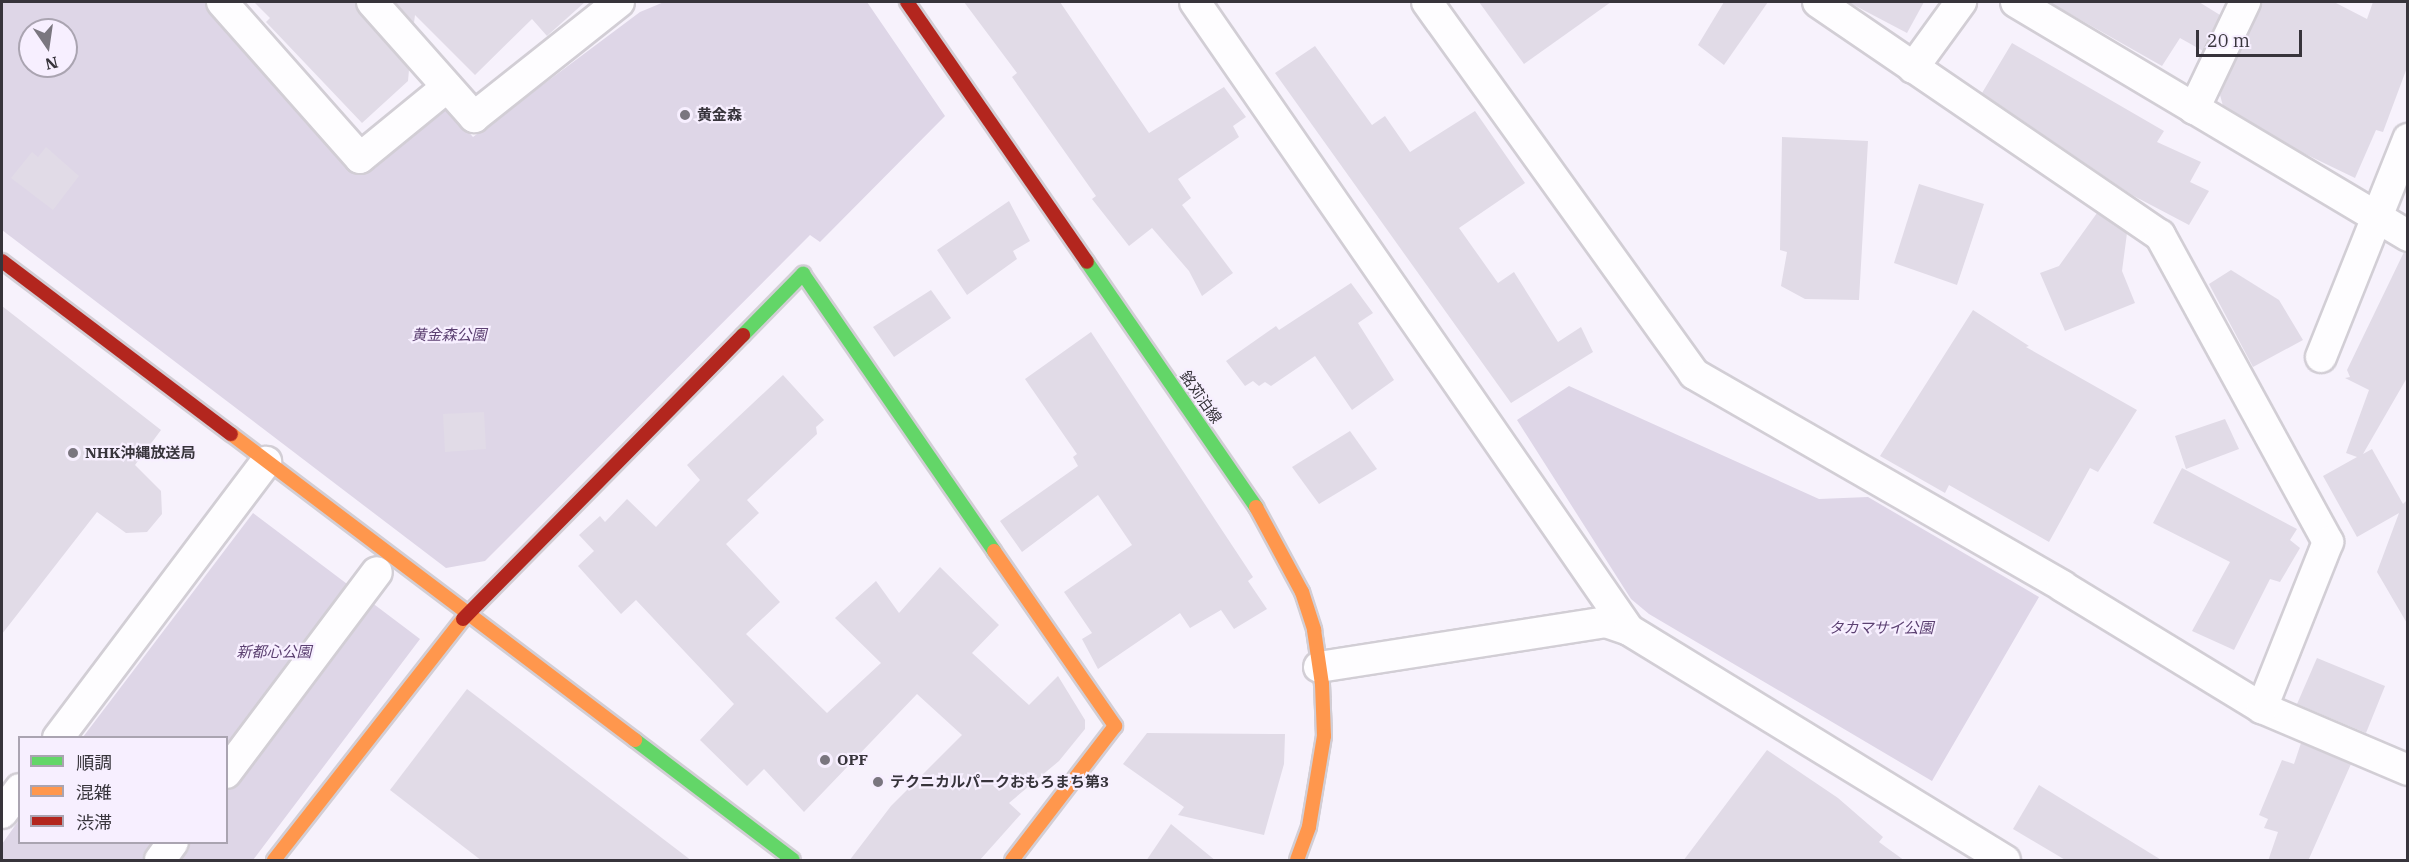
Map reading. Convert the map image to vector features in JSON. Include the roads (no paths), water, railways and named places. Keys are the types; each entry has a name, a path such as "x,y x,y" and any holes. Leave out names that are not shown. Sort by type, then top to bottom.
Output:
{"street":[{"path":"222,2 360,158 447,87"},
{"path":"372,2 474,117 619,2"},
{"name":"銘苅泊線","path":"907,2 1264,519 1302,592 1314,630 1324,736 1311,816 1297,861"},
{"path":"1195,2 1629,630"},
{"path":"1818,2 2160,235 2328,542 2262,708"},
{"path":"1913,68 1961,2"},
{"path":"2016,2 2408,236"},
{"path":"2194,110 2245,2"},
{"path":"1433,4 1694,375 2062,586 2262,708 2408,770"},
{"path":"2321,357 2408,139"},
{"path":"2,261 467,616 793,861"},
{"path":"274,861 446,636 803,274 1115,726 1012,861"},
{"path":"60,736 266,462"},
{"path":"228,770 378,572"},
{"path":"1319,667 1606,622 1629,630 2005,861"},
{"path":"2,813 18,792"},
{"path":"160,861 172,844"}],"place":[{"name":"黄金森","path":"685,115"},
{"name":"NHK沖縄放送局","path":"73,453"},
{"name":"OPF","path":"825,760"},
{"name":"テクニカルパークおもろまち第3","path":"878,782"}],"park label":[{"name":"黄金森公園","path":"449,335"},
{"name":"タカマサイ公園","path":"1881,628"},
{"name":"新都心公園","path":"274,652"}]}
